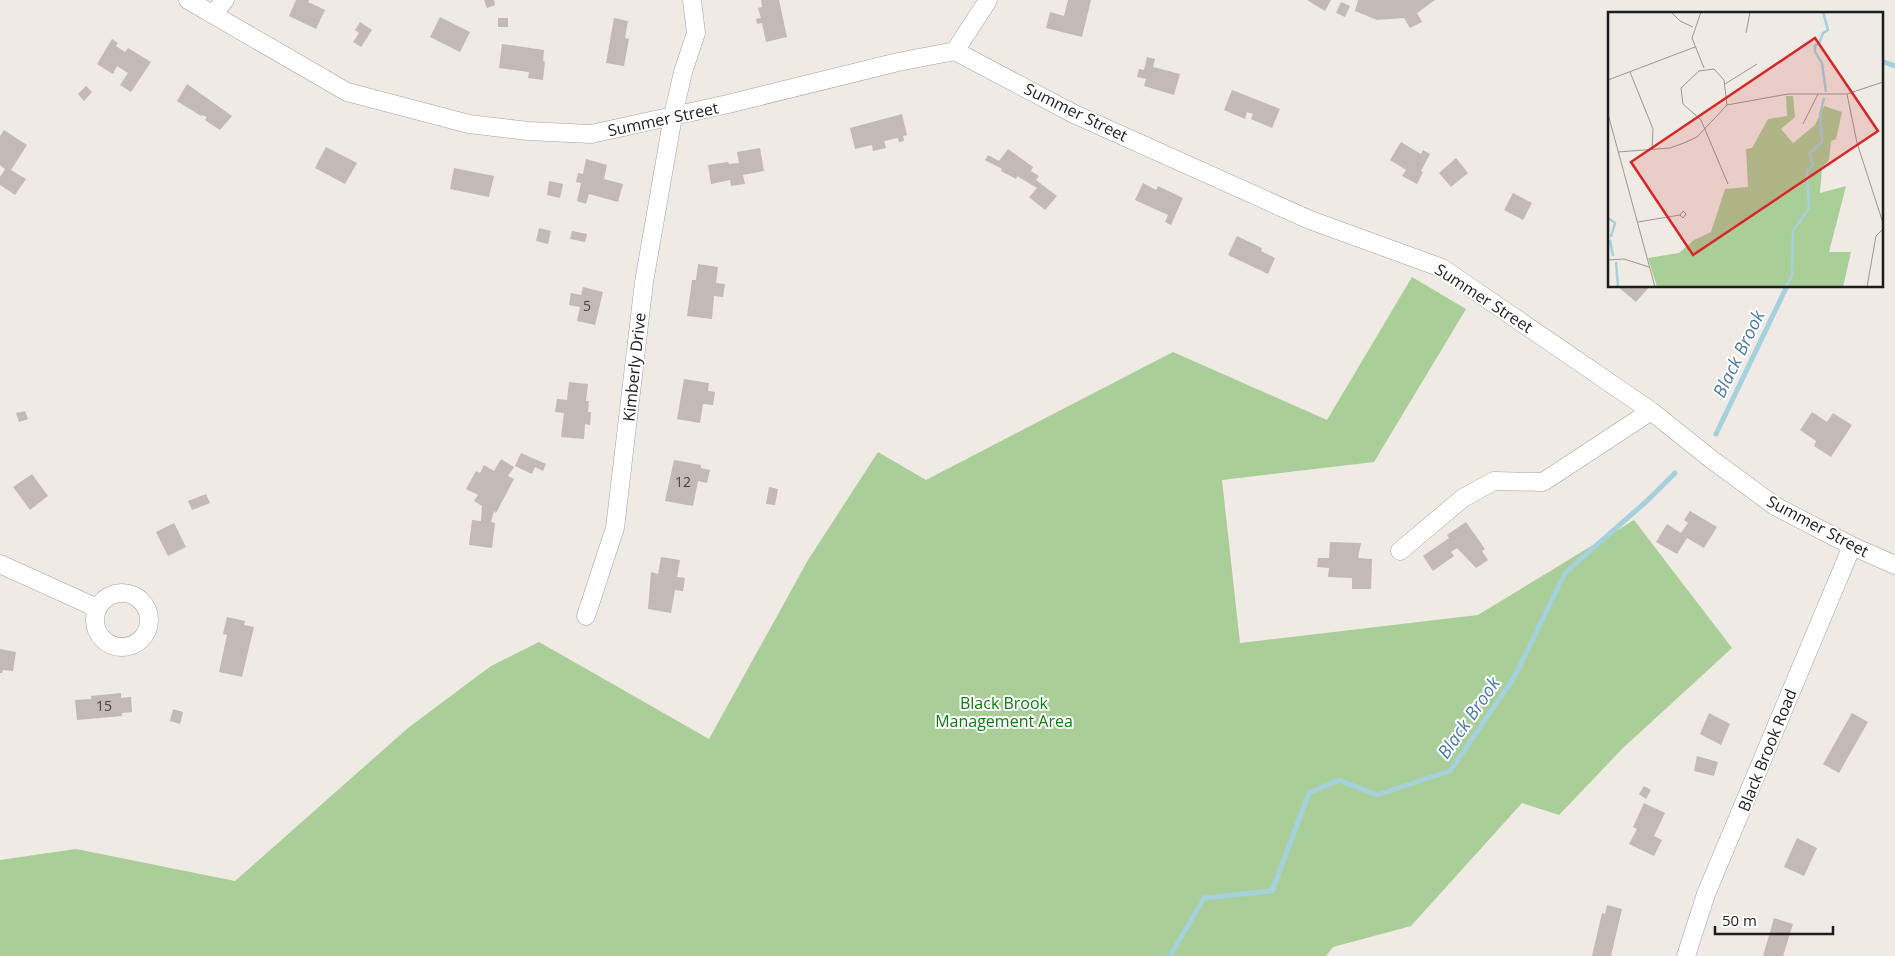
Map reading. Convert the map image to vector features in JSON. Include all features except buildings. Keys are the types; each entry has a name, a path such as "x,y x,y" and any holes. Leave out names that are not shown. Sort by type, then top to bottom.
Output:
{"street":[{"name":"Summer Street","path":"188,0 347,92 469,124 528,131 591,134 898,62 955,51 1074,114 1310,220 1442,268 1651,411 1710,459 1775,506 1895,566"},
{"path":"213,14 225,0"},
{"name":"Kimberly Drive","path":"586,616 615,528 644,282 673,116 683,72 696,33 692,0"},
{"path":"955,51 988,0"},
{"path":"1400,552 1463,498 1494,481 1543,482 1651,411"},
{"name":"Black Brook Road","path":"1686,956 1706,894 1852,546"},
{"path":"0,564 97,608"}],"green space":[{"name":"Black Brook Management Area","path":"1412,277 1466,309 1374,462 1222,480 1240,643 1478,615 1634,520 1732,648 1623,748 1559,815 1522,803 1411,926 1333,947 1326,956 0,956 0,860 76,849 235,881 408,728 491,666 539,642 709,739 808,560 878,452 926,480 1173,352 1327,420"}],"waterway":[{"name":"Black Brook","path":"1882,61 1895,66"},
{"name":"Black Brook","path":"1716,434 1786,288"},
{"name":"Black Brook","path":"1170,956 1204,898 1272,891 1309,793 1339,780 1377,795 1450,771 1515,676 1565,573 1649,499 1675,473"}]}
